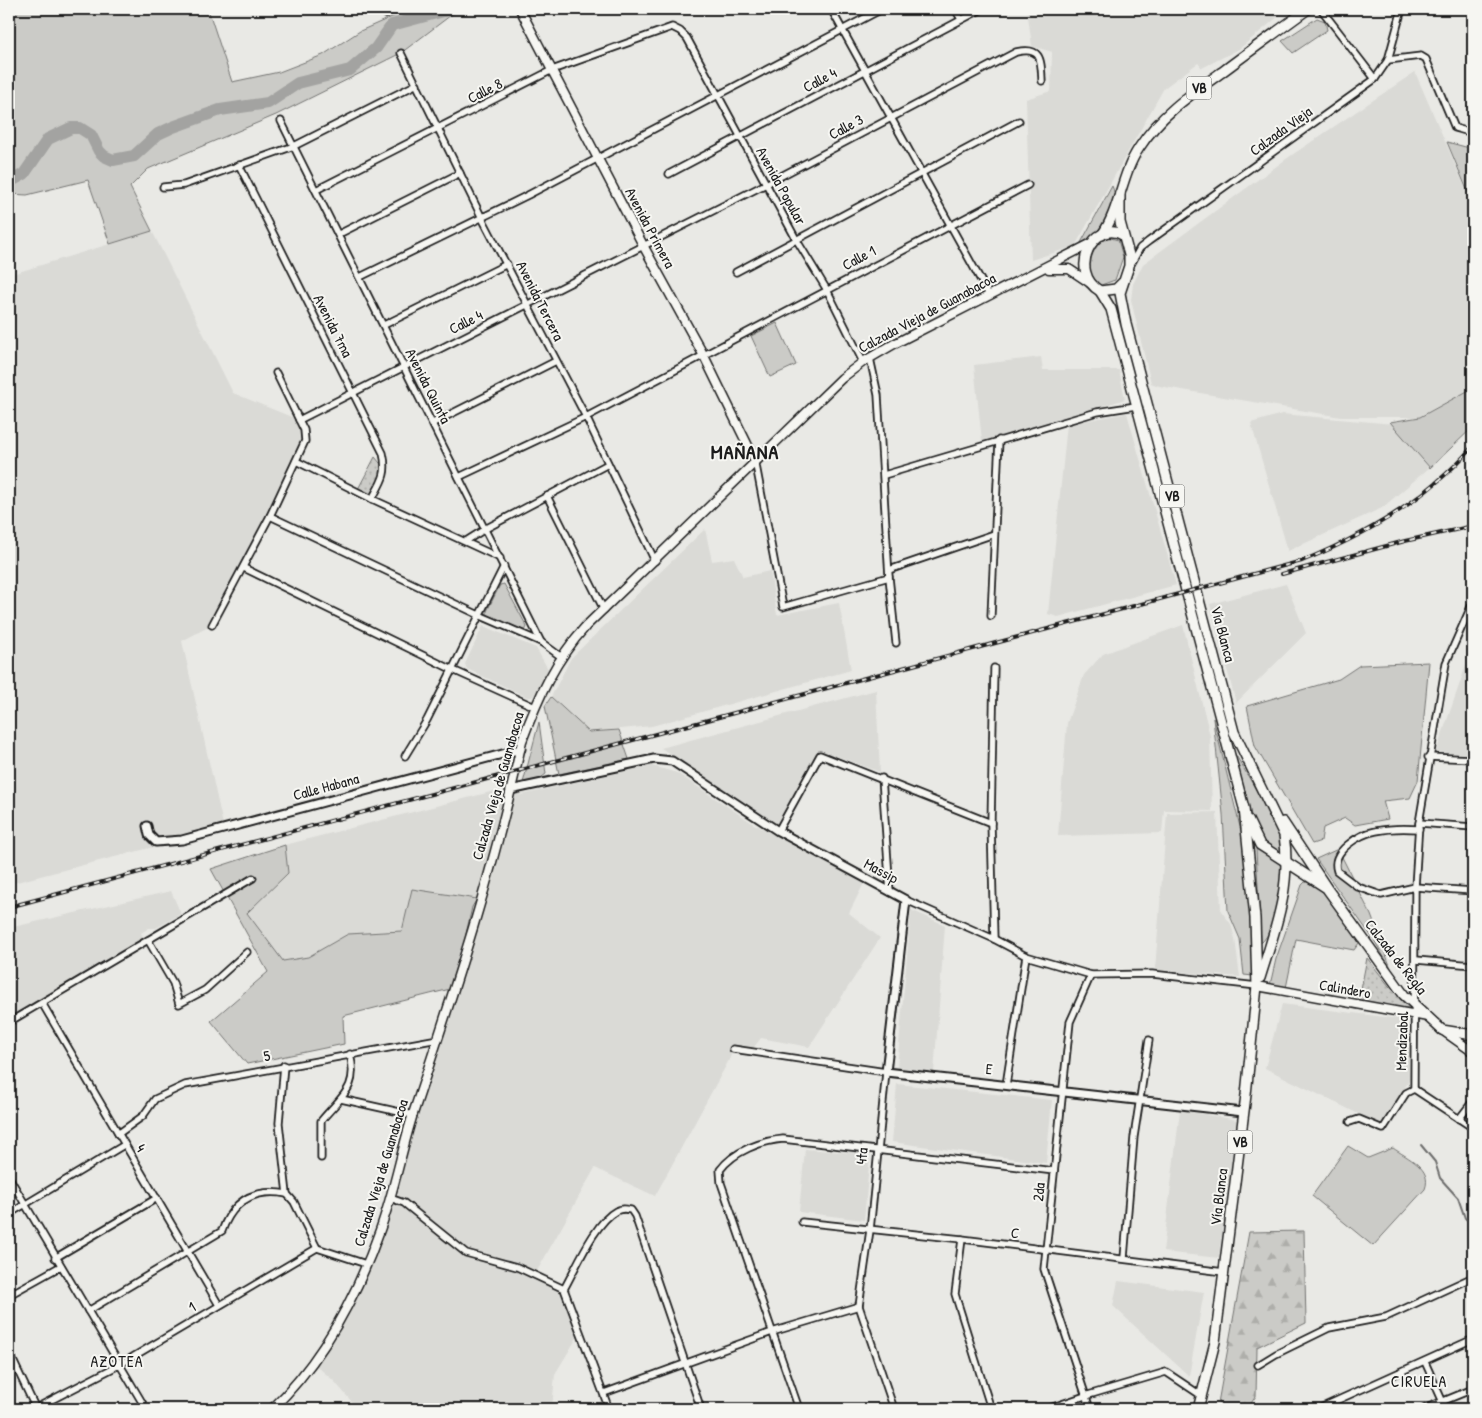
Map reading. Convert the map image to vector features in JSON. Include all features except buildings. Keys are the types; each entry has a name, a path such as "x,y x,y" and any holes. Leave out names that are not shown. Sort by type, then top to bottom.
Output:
{"main road":[{"name":"Avenida Primera","path":"520,9 644,247 704,356 755,460"},
{"name":"VB","path":"1100,291 1091,284 1084,267 1086,254 1092,244 1102,235 1120,193 1125,174 1137,150 1156,124 1168,112 1308,9"},
{"name":"VB","path":"1120,193 1120,222 1129,261 1124,282"},
{"path":"1102,235 1116,231 1124,238"},
{"name":"Calzada Vieja de Guanabacoa","path":"272,1409 301,1378 320,1351 354,1293 366,1264 390,1198 413,1115 465,956 520,749 535,707 560,656 574,639 755,460 834,386 866,360 989,295 1092,244"},
{"path":"1037,271 1070,269 1091,284"},
{"path":"1100,291 1116,289 1124,282"},
{"name":"Vía Blanca","path":"1124,282 1120,296 1126,324 1234,732 1251,770 1275,812 1284,835 1287,863 1286,886 1257,986"},
{"name":"Vía Blanca","path":"1100,291 1111,310 1244,808 1256,918 1257,986 1243,1112 1215,1342 1198,1409"},
{"path":"1244,808 1260,845 1328,890"},
{"name":"Calzada de Regla","path":"1275,812 1328,890 1404,995 1442,1030 1473,1052"},
{"path":"1286,886 1296,877 1310,878"},
{"name":"Calindero","path":"1257,986 1428,1017"},
{"path":"1442,1030 1473,1035"}],"street":[{"path":"831,9 989,295"},
{"path":"360,277 482,218 882,9"},
{"path":"955,9 961,20"},
{"name":"Calle 4","path":"669,174 982,9"},
{"path":"1322,9 1375,79"},
{"name":"Calzada Vieja","path":"1124,282 1140,248 1375,79 1388,60 1402,9"},
{"name":"Calle 8","path":"316,190 552,70 672,27"},
{"name":"Avenida Popular","path":"672,27 677,28 687,38 796,239 866,360 878,394 889,577 896,643"},
{"name":"Calle 3","path":"644,247 1016,52 1031,51 1038,55 1041,59 1042,81"},
{"name":"Avenida Tercera","path":"401,53 482,218 586,417 655,561"},
{"path":"1388,60 1421,56 1426,59 1456,128 1473,133"},
{"path":"163,187 184,185 294,146 417,84"},
{"name":"Avenida Quinta","path":"281,120 541,642 560,656"},
{"path":"736,272 1019,121"},
{"name":"Avenida 7ma","path":"239,165 382,453 386,468 372,499"},
{"path":"339,234 460,173"},
{"name":"Calle 1","path":"459,477 586,417 1028,185"},
{"path":"1124,238 1140,248"},
{"name":"Calle 4","path":"299,420 644,247"},
{"path":"384,325 507,264"},
{"path":"433,424 556,361"},
{"path":"212,625 244,568 305,442 304,430 276,373"},
{"path":"884,475 1097,412 1136,406"},
{"path":"991,616 998,440"},
{"path":"755,460 782,607 889,577"},
{"path":"296,461 372,499 500,558"},
{"path":"466,541 608,464"},
{"path":"547,496 604,610"},
{"path":"270,516 479,615 541,642"},
{"path":"889,570 994,534"},
{"path":"405,756 427,720 504,566"},
{"path":"244,568 453,670 535,707"},
{"name":"Mendizabal","path":"1350,1122 1359,1119 1383,1128 1406,1093 1414,1089 1416,1016 1415,887 1419,826 1428,757 1446,663 1473,602"},
{"path":"994,668 991,823 994,939"},
{"name":"Calle Habana","path":"147,826 149,835 156,842 182,840 520,749"},
{"path":"778,831 820,755 882,778 991,823"},
{"path":"1428,757 1473,759"},
{"name":"Massip","path":"510,790 654,758 672,761 778,831 890,892 994,939 1026,956 1091,975 1152,974 1257,986"},
{"path":"882,778 890,892"},
{"path":"1473,827 1419,826 1381,830 1357,838 1340,853 1336,868 1342,877 1368,892 1381,895 1415,887 1473,891"},
{"path":"9,1022 253,878"},
{"name":"4ta","path":"894,1409 860,1306 906,900"},
{"path":"148,940 173,983 179,1004 205,990 247,952"},
{"path":"1006,1085 1026,956"},
{"path":"1416,960 1473,965"},
{"name":"2da","path":"1090,1409 1044,1269 1070,1022 1091,975"},
{"name":"4","path":"42,1003 219,1306"},
{"name":"5","path":"118,1134 143,1116 155,1099 167,1092 206,1080 438,1039"},
{"path":"1124,1258 1134,1138 1149,1040"},
{"name":"E","path":"733,1049 886,1072 1243,1112"},
{"path":"321,1158 321,1121 342,1099 352,1082 354,1073 350,1054"},
{"path":"284,1065 279,1122 287,1194 294,1202 317,1248 366,1264"},
{"path":"1414,1089 1473,1128"},
{"path":"342,1099 413,1115"},
{"path":"1459,1119 1473,1101"},
{"path":"799,1409 721,1183 720,1170 724,1164 748,1148 768,1140 783,1139 1054,1171"},
{"path":"9,1214 124,1145"},
{"path":"9,1178 146,1409"},
{"path":"88,1311 222,1230 232,1210 245,1198 262,1192 287,1194"},
{"path":"55,1258 157,1198"},
{"path":"390,1198 404,1203 466,1253 517,1267 564,1289 609,1409"},
{"path":"564,1289 604,1221 623,1208 631,1210 635,1216 700,1409"},
{"name":"C","path":"802,1222 962,1238 1224,1272"},
{"path":"962,1238 955,1294 991,1409"},
{"name":"1","path":"35,1409 119,1365 317,1248"},
{"path":"9,1295 60,1266"},
{"path":"1258,1365 1329,1328 1386,1317 1473,1277"},
{"path":"604,1392 772,1332 860,1306"},
{"path":"1318,1409 1473,1339"},
{"path":"9,1352 35,1409"},
{"path":"1425,1362 1446,1409"},
{"path":"1047,1409 1166,1372 1202,1396"},
{"path":"1424,1409 1473,1389"}],"shaded area":[{"path":"1027,9 1286,10 1239,49 1202,68 1198,63 1164,88 1075,246 1031,260 1026,99 1051,91 1052,52 1032,46"},
{"path":"1415,72 1473,206 1473,388 1420,417 1341,417 1159,386 1151,383 1131,300 1133,284 1143,264 1289,157"},
{"path":"152,231 233,393 299,420 305,441 212,625 182,641 224,829 9,884 9,275"},
{"path":"1041,357 1043,370 1119,370 1125,399 999,440 982,441 974,365"},
{"path":"1127,413 1176,585 1058,617 1048,614 1067,424"},
{"path":"1282,414 1394,424 1429,468 1382,508 1288,551 1251,423"},
{"path":"705,529 712,561 734,558 743,577 770,571 777,615 839,603 851,670 652,726 589,732 551,697 571,658"},
{"path":"1286,584 1306,633 1236,703 1210,604"},
{"path":"1183,625 1210,736 1212,811 1164,810 1162,833 1058,836 1067,723 1084,675 1103,654"},
{"path":"483,626 536,648 548,669 541,688 532,697 527,697 467,669 465,664"},
{"path":"1473,645 1473,755 1436,752"},
{"path":"876,690 880,772 820,750 777,824 661,748"},
{"path":"649,765 677,773 754,824 864,883 849,913 880,938 809,1047 761,1038 750,1052 733,1049 729,1060 655,1196 595,1168 537,1271 564,1289 581,1331 555,1374 552,1409 358,1409 334,1381 312,1362 366,1264 454,988 472,907 477,899 403,931 348,934 308,957 282,961 247,913 288,873 285,845 506,788 521,795"},
{"path":"1217,812 1221,911 1231,924 1240,977 1155,970 1167,813"},
{"path":"171,891 181,914 156,928 149,928 141,933 144,938 9,1017 9,928"},
{"path":"911,910 945,925 934,1073 897,1068"},
{"path":"1282,1004 1408,1020 1410,1079 1383,1126 1265,1068"},
{"path":"897,1084 1052,1100 1046,1163 892,1142"},
{"path":"1180,1110 1237,1120 1219,1258 1163,1252"},
{"path":"805,1149 870,1154 864,1220 799,1212"},
{"path":"1118,1281 1204,1292 1189,1376 1113,1306"}],"green space":[{"path":"9,9 208,9 232,82 279,72 323,55 360,31 410,9 459,9 401,53 276,115 148,169 130,187 152,231 110,244 88,180 27,195 9,194"},
{"path":"1317,18 1325,21 1327,30 1293,53 1282,41"},
{"path":"1447,142 1473,149 1473,204"},
{"path":"1112,186 1114,194 1110,212 1098,230 1077,250"},
{"path":"1107,237 1118,240 1123,257 1115,280 1101,285 1094,280 1089,268 1090,261 1097,247"},
{"path":"777,323 796,365 770,377 751,336"},
{"path":"1473,388 1473,427 1430,468 1390,422 1420,417"},
{"path":"375,457 385,469 372,497 358,489"},
{"path":"504,584 527,627 525,631 487,615 487,611 500,585"},
{"path":"1429,662 1418,781 1410,798 1383,801 1388,819 1355,825 1345,818 1323,828 1321,841 1312,844 1255,746 1247,706 1339,679 1360,665"},
{"path":"551,697 589,732 619,730 629,759 559,774 545,706"},
{"path":"1213,718 1244,843 1249,892 1253,976 1244,975 1240,939 1228,911 1223,814"},
{"path":"539,722 546,774 538,780 523,783"},
{"path":"1234,752 1275,822 1281,840 1282,855 1268,847 1257,835"},
{"path":"285,845 288,873 247,913 283,961 308,957 348,934 402,931 412,889 477,899 472,907 454,988 343,1016 344,1044 247,1064 211,1021 268,972 211,869"},
{"path":"1256,849 1282,864 1280,895 1275,918 1261,943"},
{"path":"1338,849 1371,915 1392,971 1374,940 1316,859"},
{"path":"1305,882 1313,883 1329,896 1359,943 1354,950 1296,939 1286,988 1270,985 1276,959 1302,885"},
{"path":"1367,958 1389,986 1412,1009 1361,1002 1359,999"},
{"path":"1348,1146 1368,1158 1393,1148 1417,1164 1425,1175 1425,1189 1373,1246 1312,1196"},
{"path":"1304,1231 1306,1323 1257,1347 1256,1396 1247,1409 1228,1409 1218,1403 1249,1232"}],"waterway":[{"path":"9,179 15,179 24,174 48,139 71,128 80,128 91,135 99,151 104,156 113,160 134,156 158,134 173,127 220,110 268,103 298,83 350,70 376,48 392,25 451,9"},
{"path":"1421,1145 1435,1162 1440,1178 1458,1198 1465,1218 1473,1225"}],"railway":[{"path":"9,907 1302,561 1349,540 1394,514 1436,483 1473,446"},
{"path":"1282,574 1405,541 1473,526"}],"district":[{"name":"MAÑANA","path":"745,452"},
{"name":"AZOTEA","path":"117,1361"},
{"name":"CIRUELA","path":"1419,1381"}]}
